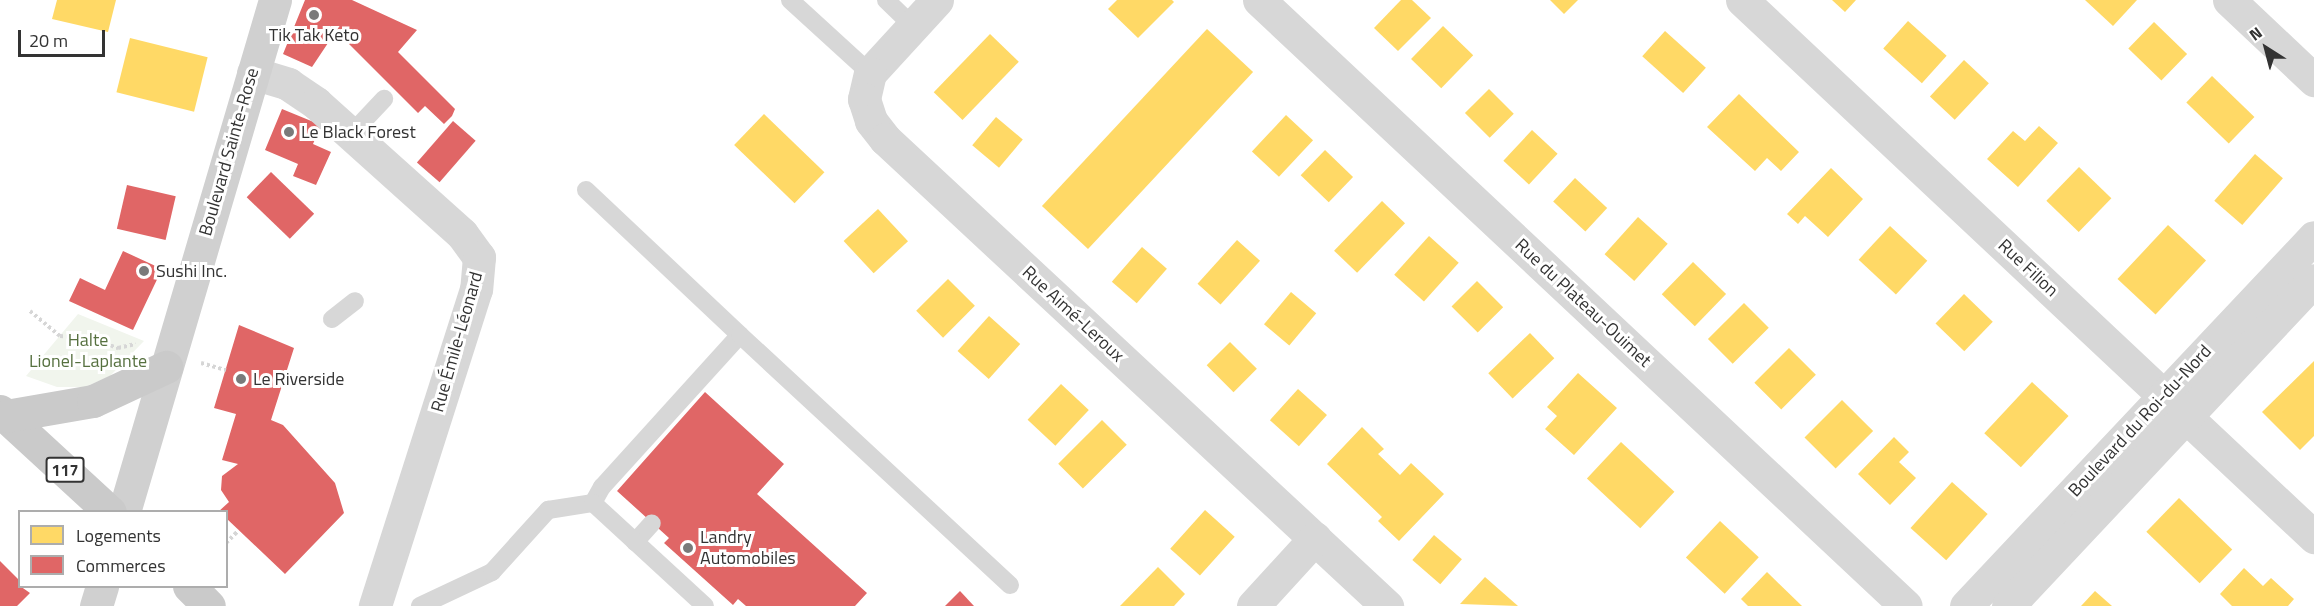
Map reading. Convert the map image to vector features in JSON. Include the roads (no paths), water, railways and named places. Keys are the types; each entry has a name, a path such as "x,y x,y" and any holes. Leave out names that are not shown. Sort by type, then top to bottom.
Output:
{"main road":[{"path":"3,413 93,401 178,364"},
{"name":"117","path":"3,413 108,510"},
{"path":"191,588 209,606"}],"street":[{"name":"Boulevard Sainte-Rose","path":"125,510 178,364 274,0"},
{"path":"870,73 937,0"},
{"name":"Rue du Plateau-Ouimet","path":"1259,0 1906,606"},
{"name":"Rue Filion","path":"1742,0 2314,537"},
{"path":"2229,0 2314,80"},
{"name":"Rue Émile-Léonard","path":"253,73 303,92 352,133 470,242 480,265 476,289 375,606"},
{"name":"Rue Aimé-Leroux","path":"870,73 865,87 866,110 885,139 1388,606"},
{"name":"Boulevard du Roi-du-Nord","path":"2008,606 2314,237"},
{"name":"Boulevard du Roi-du-Nord","path":"1966,606 2175,406 2314,280"},
{"path":"1253,606 1315,538"},
{"path":"96,606 101,588"}],"lane":[{"path":"790,0 870,73"},
{"path":"886,0 913,26"},
{"path":"352,133 384,99"},
{"path":"586,190 1010,585"},
{"path":"332,319 355,301"},
{"path":"593,503 602,487 740,335"},
{"path":"593,503 705,606"},
{"path":"420,606 492,572 548,510 593,503"},
{"path":"635,542 652,523"}],"place":[{"name":"Tik Tak Keto","path":"314,15"},
{"name":"Le Black Forest","path":"289,132"},
{"name":"Sushi Inc.","path":"144,271"},
{"name":"Le Riverside","path":"241,379"},
{"name":"Landry Automobiles","path":"688,548"}],"park label":[{"name":"Halte Lionel-Laplante","path":"88,351"}]}
